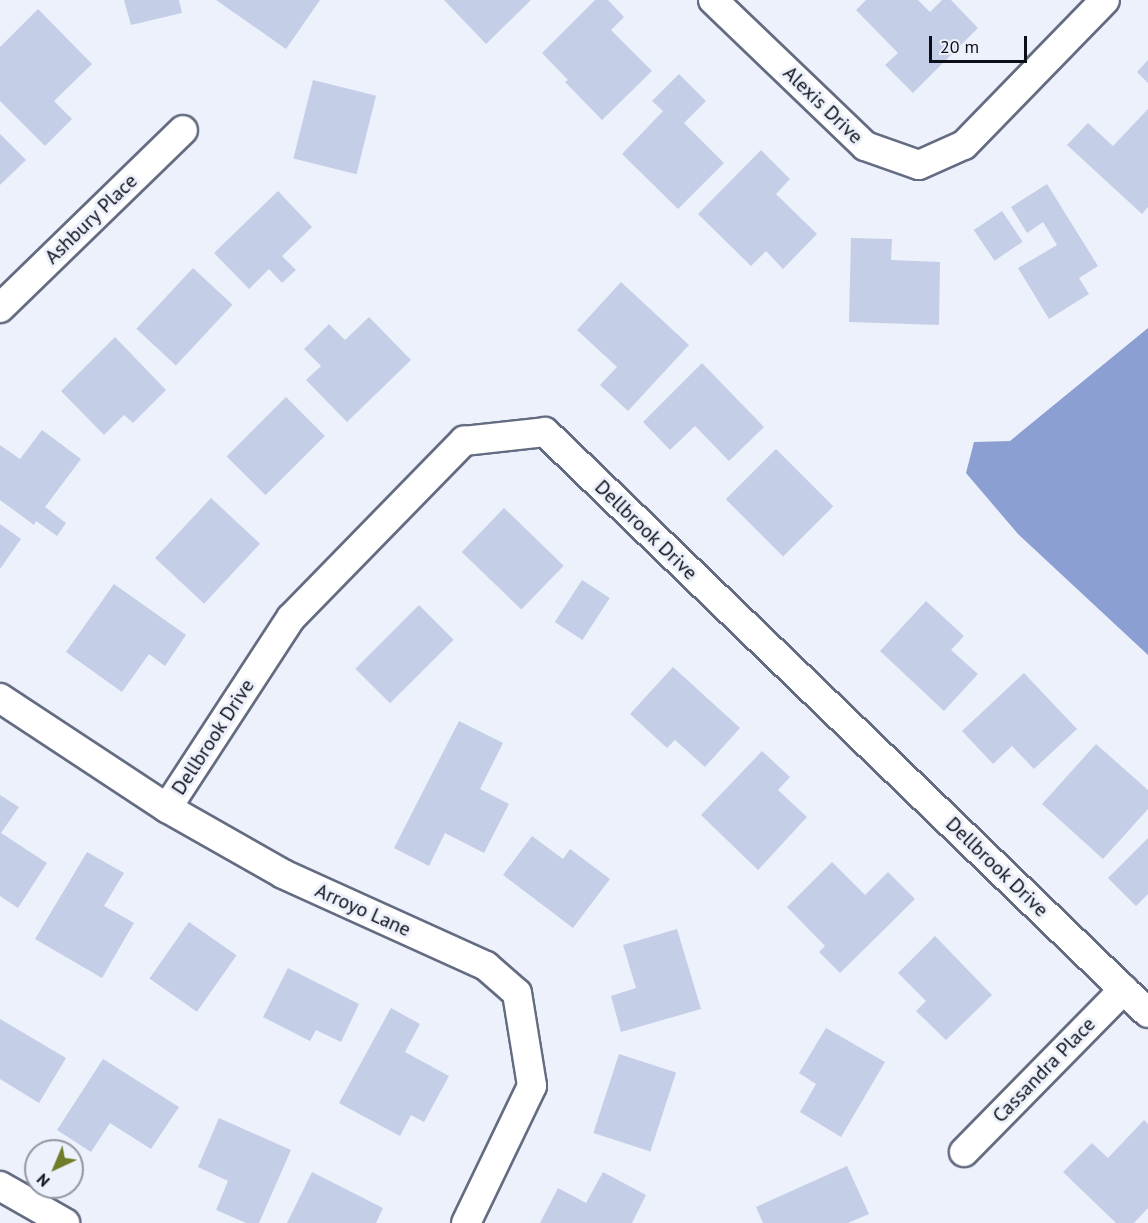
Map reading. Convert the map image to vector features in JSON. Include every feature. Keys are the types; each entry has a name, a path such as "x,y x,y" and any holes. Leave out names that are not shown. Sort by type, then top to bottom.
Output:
{"street":[{"name":"Alexis Drive","path":"713,0 865,146 919,165 964,146 1105,0"},
{"name":"Ashbury Place","path":"0,308 183,130"},
{"name":"Dellbrook Drive","path":"167,808 291,618 464,441 545,432 1148,1013"},
{"name":"Arroyo Lane","path":"0,698 167,808 283,874 486,966 517,993 532,1086 466,1223"},
{"name":"Cassandra Place","path":"964,1152 1124,989"},
{"path":"0,1186 65,1223"}],"water":[{"path":"1148,328 1148,655 1018,534 966,473 974,442 1010,441"}],"building":[{"path":"124,0 179,0 182,13 131,25"},
{"path":"216,0 320,0 286,49"},
{"path":"444,0 531,0 486,44"},
{"path":"595,0 608,0 624,17 611,30 652,71 602,120 565,82 568,80 542,53"},
{"path":"866,0 918,0 930,12 942,0 951,0 978,28 913,93 885,65 898,53 856,10"},
{"path":"38,9 92,64 54,101 72,119 45,146 0,101 0,47"},
{"path":"1148,60 1148,83 1137,72"},
{"path":"679,74 706,101 684,123 724,163 678,209 622,154 663,111 652,101"},
{"path":"313,80 376,96 356,174 293,159"},
{"path":"1148,109 1148,207 1142,214 1067,145 1088,123 1113,146"},
{"path":"0,134 26,160 0,185"},
{"path":"761,150 790,179 776,194 817,234 783,269 766,251 751,266 698,214"},
{"path":"1047,184 1098,266 1079,278 1089,294 1049,319 1018,268 1057,245 1043,222 1027,233 1011,207"},
{"path":"278,191 312,227 282,256 296,270 282,283 269,269 249,289 214,253"},
{"path":"1002,211 1023,242 995,261 974,230"},
{"path":"851,238 892,239 891,260 940,262 939,325 849,322"},
{"path":"193,268 232,305 176,366 136,329"},
{"path":"621,282 689,345 628,411 600,385 617,367 577,330"},
{"path":"369,317 411,360 347,422 306,380 321,366 304,349 329,324 345,340"},
{"path":"115,337 166,390 133,423 124,415 104,435 61,391"},
{"path":"702,363 764,427 729,461 695,426 670,450 643,422"},
{"path":"286,397 325,436 265,495 227,456"},
{"path":"42,430 81,459 45,507 66,523 57,536 36,521 34,525 0,500 0,445 20,459"},
{"path":"776,449 833,506 783,556 726,499"},
{"path":"211,498 260,544 204,604 155,558"},
{"path":"504,508 564,566 521,610 462,552"},
{"path":"0,524 21,539 0,569"},
{"path":"582,580 610,598 582,640 555,622"},
{"path":"114,584 186,635 165,666 149,654 122,692 66,652"},
{"path":"926,601 964,636 951,650 978,674 944,711 880,651"},
{"path":"419,605 454,640 390,703 355,669"},
{"path":"673,667 740,728 705,767 675,740 667,748 630,714"},
{"path":"1024,673 1077,729 1034,769 1012,746 993,764 962,731"},
{"path":"459,721 503,743 480,789 509,804 484,853 445,833 429,866 394,848"},
{"path":"1096,744 1148,790 1148,809 1103,859 1042,804"},
{"path":"762,751 790,777 778,790 807,817 758,870 701,815"},
{"path":"0,795 19,807 1,833 47,863 18,908 0,896"},
{"path":"532,836 563,859 570,849 610,879 573,928 503,875"},
{"path":"1148,838 1148,894 1136,906 1108,878"},
{"path":"87,852 124,873 104,906 134,923 102,978 35,939"},
{"path":"832,862 865,895 888,872 915,899 840,973 819,952 825,946 787,907"},
{"path":"189,922 237,955 197,1012 149,979"},
{"path":"677,929 701,1009 621,1032 611,996 636,988 623,945"},
{"path":"935,936 992,995 946,1040 916,1011 926,1001 898,973"},
{"path":"288,968 359,1004 341,1042 316,1030 310,1041 263,1017"},
{"path":"391,1008 420,1024 405,1052 449,1076 424,1122 411,1115 400,1136 339,1103"},
{"path":"0,1019 66,1058 39,1103 0,1079"},
{"path":"826,1028 885,1062 841,1137 800,1112 816,1084 799,1073"},
{"path":"619,1054 676,1073 650,1151 593,1133"},
{"path":"103,1059 179,1107 151,1149 110,1123 91,1152 84,1147 84,1139 71,1139 57,1130"},
{"path":"219,1118 291,1150 259,1223 246,1223 216,1210 228,1181 198,1167"},
{"path":"1144,1120 1148,1124 1148,1208 1134,1223 1116,1223 1063,1172 1092,1143 1108,1158"},
{"path":"847,1166 869,1214 848,1223 763,1223 756,1207"},
{"path":"312,1172 383,1208 376,1223 287,1223"},
{"path":"603,1172 646,1195 632,1223 540,1223 558,1188 586,1203"}]}
